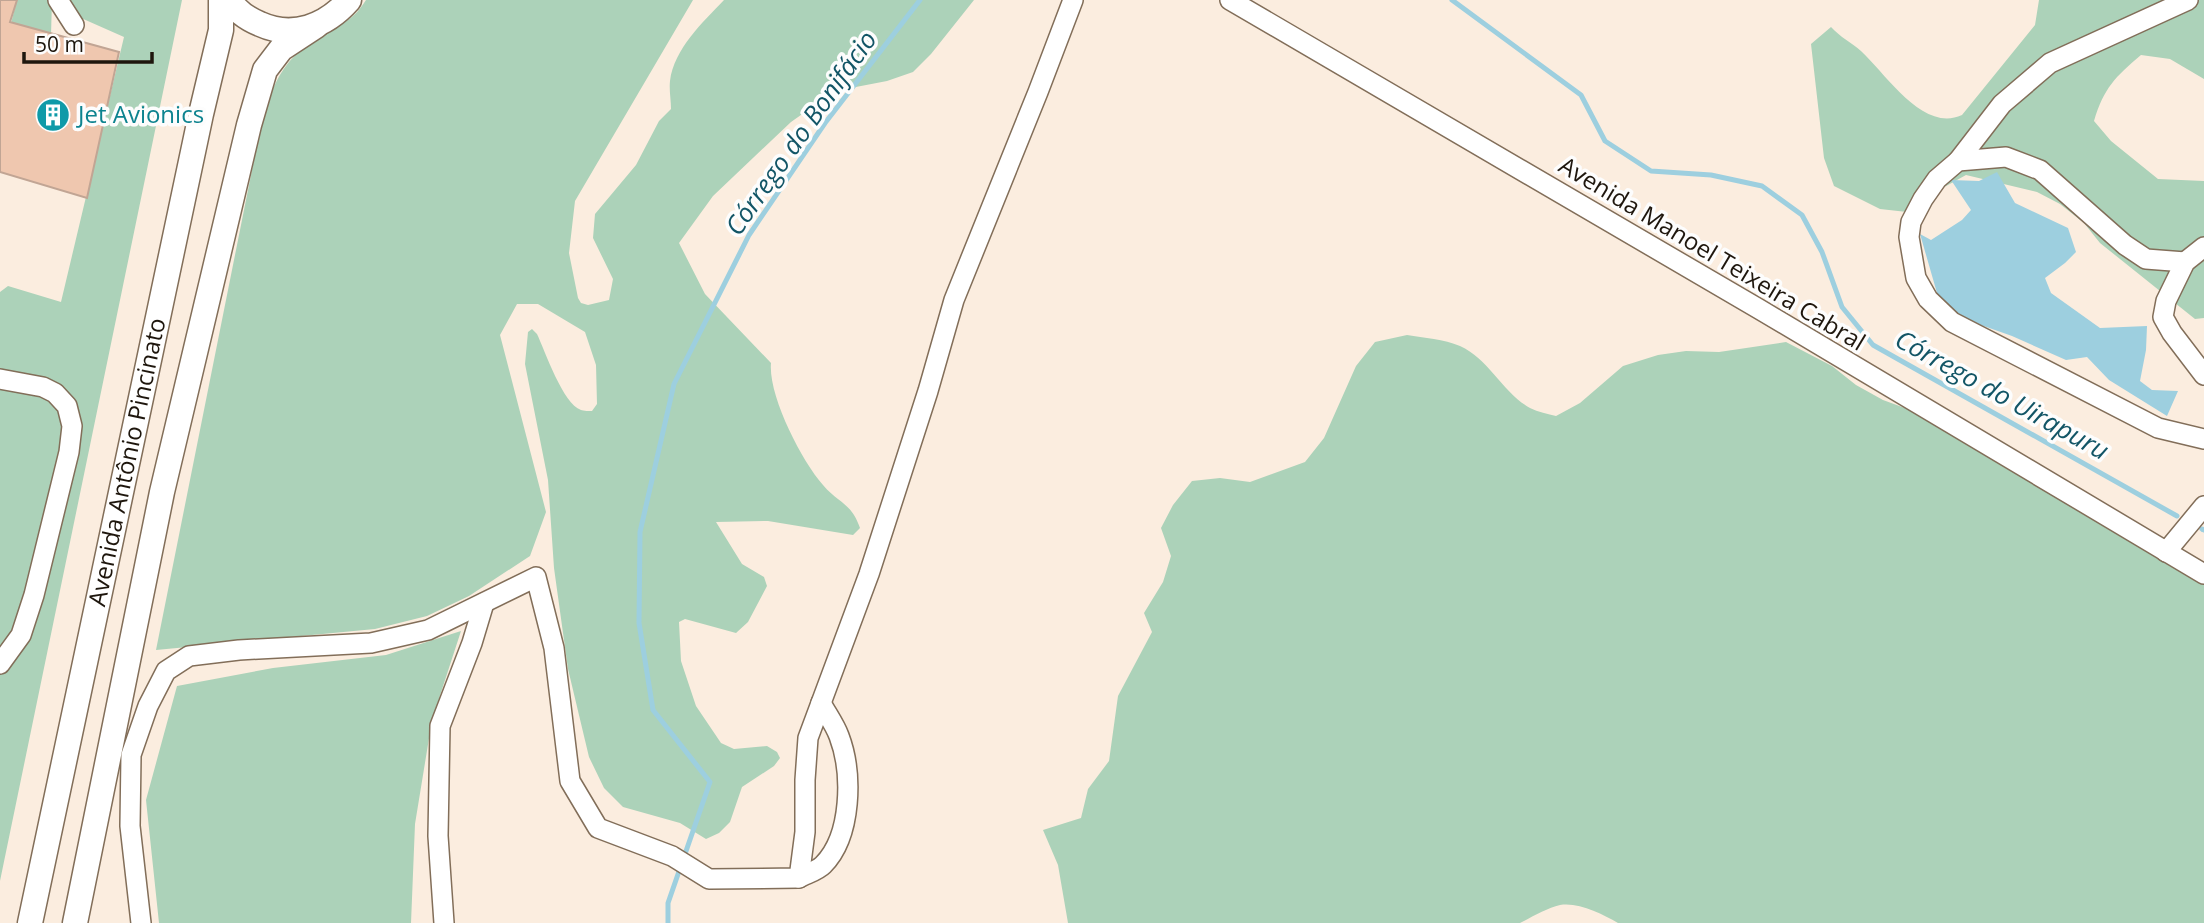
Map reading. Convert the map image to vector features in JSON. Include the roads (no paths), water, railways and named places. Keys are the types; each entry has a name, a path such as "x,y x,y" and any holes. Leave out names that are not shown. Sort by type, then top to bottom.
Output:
{"main road":[{"name":"Avenida Antônio Pincinato","path":"30,923 221,30 221,0"},
{"name":"Avenida Antônio Pincinato","path":"230,0 250,20 271,29 293,31 316,26"},
{"name":"Avenida Antônio Pincinato","path":"75,923 162,492 248,125 265,70 281,49 334,16 349,0"}],"street":[{"path":"58,0 74,25"},
{"path":"799,878 805,832 808,738 869,574 928,391 954,300 1073,0"},
{"name":"Avenida Manoel Teixeira Cabral","path":"1230,0 1726,289 2204,574"},
{"path":"2188,0 2050,63 2002,104 1958,161 1937,179 1911,222 1909,237 1916,278 1928,299 1952,322 2158,428 2204,439"},
{"path":"1958,161 2006,157 2040,170 2146,259 2185,262"},
{"path":"2204,247 2185,262 2166,301 2163,317 2204,375"},
{"path":"0,379 43,387 55,393 67,406 72,426 69,452 22,635 0,664"},
{"path":"2166,552 2204,506"},
{"path":"141,923 130,827 131,755 148,706 166,671 189,656 239,650 371,643 428,631 536,577 554,648 570,781 598,828 672,856 709,879 799,878 822,867 835,849 846,820 847,771 840,737 821,703"},
{"path":"444,923 438,836 440,726 472,643 484,603"}],"water":[{"path":"1997,172 2015,203 2068,228 2076,252 2045,278 2051,293 2100,328 2147,326 2140,381 2152,390 2178,391 2167,416 2109,380 2087,357 2066,360 2012,336 1961,318 1937,293 1920,234 1931,240 1962,220 1971,210 1951,180 1979,181"}],"waterway":[{"name":"Córrego do Bonifácio","path":"668,923 668,903 710,782 653,710 639,623 640,532 674,384 749,235 825,123 920,0"},
{"name":"Córrego do Uirapuru","path":"1452,0 1581,95 1605,141 1651,171 1711,175 1762,186 1802,215 1822,252 1842,307 1873,345 2177,516"}],"place":[{"name":"Jet Avionics","path":"53,115"}]}
